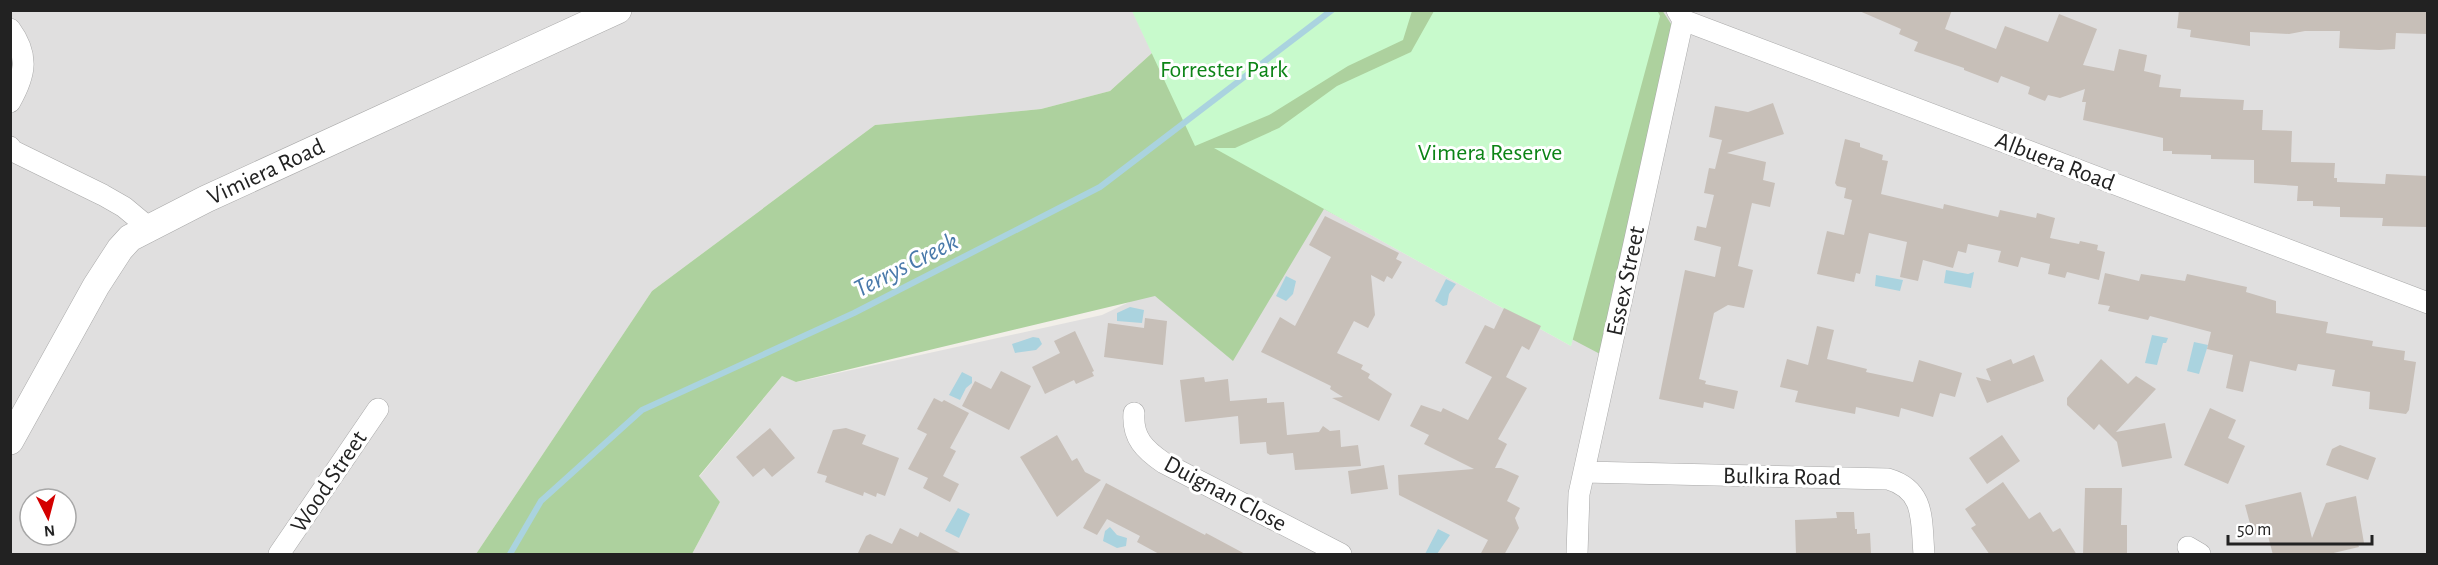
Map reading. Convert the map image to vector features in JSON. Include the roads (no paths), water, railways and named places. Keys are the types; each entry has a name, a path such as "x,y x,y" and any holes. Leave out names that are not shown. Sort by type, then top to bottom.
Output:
{"street":[{"name":"Vimiera Road","path":"10,441 120,249 130,238 148,227 618,10"},
{"name":"Albuera Road","path":"1680,15 2427,303"},
{"name":"Essex Street","path":"1577,555 1577,518 1584,472 1680,15"},
{"path":"10,29 20,42 25,57 21,81 10,102"},
{"path":"10,147 124,207 148,227"},
{"name":"Wood Street","path":"279,555 378,409"},
{"name":"Duignan Close","path":"1134,413 1133,426 1147,452 1341,555"},
{"name":"Bulkira Road","path":"1584,472 1888,479 1901,483 1911,491 1918,503 1924,555"}],"water":[{"path":"1946,270 1968,274 1974,272 1971,288 1944,283"},
{"path":"1876,275 1903,280 1900,291 1875,286"},
{"path":"1286,276 1296,281 1293,294 1286,301 1276,296"},
{"path":"1446,279 1456,284 1449,294 1447,305 1443,306 1435,301"},
{"path":"1130,307 1144,310 1142,323 1117,321 1117,313"},
{"path":"2152,335 2168,338 2166,343 2163,343 2157,365 2145,363"},
{"path":"1033,337 1039,338 1042,344 1036,350 1015,353 1012,344"},
{"path":"2194,342 2208,345 2199,374 2187,371"},
{"path":"962,372 972,377 972,383 966,388 960,400 949,395"},
{"path":"958,508 970,514 959,538 945,531"},
{"path":"1110,527 1117,535 1127,538 1126,546 1117,548 1103,541 1105,531"},
{"path":"1438,529 1450,535 1437,554 1425,554"}],"waterway":[{"name":"Terrys Creek","path":"510,554 541,501 642,410 854,313 1100,187 1332,10"}],"park label":[{"name":"Forrester Park","path":"1224,70"},
{"name":"Vimera Reserve","path":"1490,153"}]}
